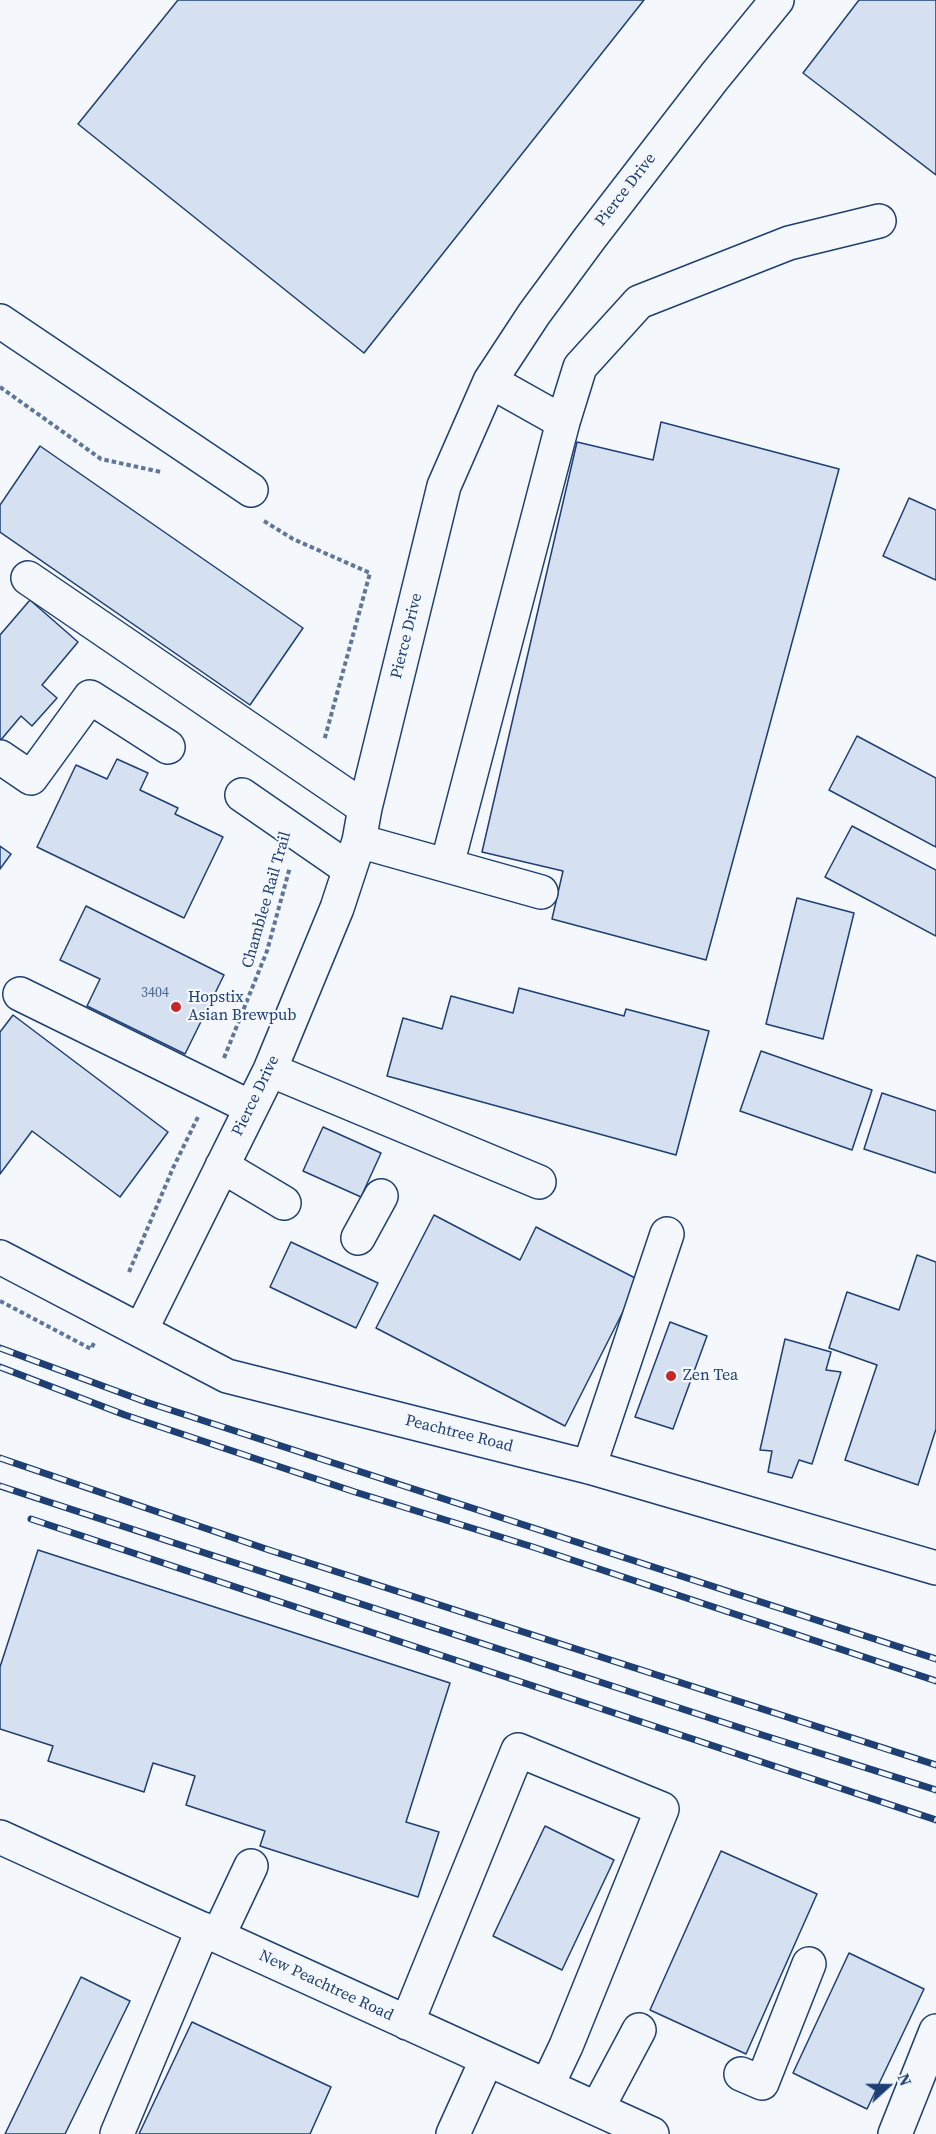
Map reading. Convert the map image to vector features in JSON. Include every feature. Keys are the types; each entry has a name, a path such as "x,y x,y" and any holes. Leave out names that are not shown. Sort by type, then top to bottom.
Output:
{"street":[{"name":"Pierce Drive","path":"141,1330 270,1070 337,908 354,855 444,486 490,381 534,314 590,238 777,0"},
{"path":"447,865 563,422 580,367 639,302 789,243 879,221"},
{"path":"0,321 251,490"},
{"path":"490,381 563,422"},
{"path":"28,578 365,808"},
{"path":"0,757 31,778 90,697 168,747"},
{"path":"242,795 299,835 354,855 447,865 541,892"},
{"path":"20,994 250,1107"},
{"path":"270,1070 540,1182"},
{"path":"222,1166 284,1203"},
{"path":"358,1238 381,1196"},
{"path":"589,1467 667,1234"},
{"name":"Peachtree Road","path":"0,1257 227,1376 589,1467 934,1564"},
{"path":"407,2023 518,1750 662,1809 547,2086"},
{"name":"New Peachtree Road","path":"0,1837 652,2134"},
{"path":"117,2134 211,1933 251,1866"},
{"path":"741,2074 762,2083 809,1965"},
{"path":"597,2109 639,2030"},
{"path":"895,2134 936,2031"},
{"path":"453,2134 487,2059"}],"path":[{"path":"315,774 370,573"},
{"name":"Chamblee Rail Trail","path":"127,1278 173,1168 211,1089 267,951 299,835"},
{"path":"0,1300 91,1349"}],"building":[{"path":"178,0 644,0 364,353 78,124"},
{"path":"859,0 936,0 936,175 803,73"},
{"path":"661,422 839,469 706,960 552,919 563,871 482,852 577,442 653,460"},
{"path":"40,446 303,628 250,705 0,532 0,505"},
{"path":"909,498 936,510 936,580 883,556"},
{"path":"30,600 78,642 42,685 57,698 32,726 21,716 0,741 0,635"},
{"path":"857,736 936,778 936,847 829,790"},
{"path":"117,759 148,773 140,790 178,808 175,814 223,837 184,918 37,847 76,765 107,779"},
{"path":"852,826 936,870 936,936 825,877"},
{"path":"0,846 11,854 0,869"},
{"path":"797,898 854,913 823,1039 766,1024"},
{"path":"86,906 224,975 185,1054 87,1006 100,979 60,960"},
{"path":"519,988 624,1016 626,1009 709,1031 676,1155 387,1076 403,1018 442,1029 451,996 513,1013"},
{"path":"13,1015 168,1132 120,1197 32,1131 0,1174 0,1032"},
{"path":"761,1051 872,1090 852,1150 740,1111"},
{"path":"882,1093 936,1111 936,1173 864,1149"},
{"path":"323,1127 381,1153 361,1197 303,1171"},
{"path":"434,1215 520,1260 536,1227 639,1280 565,1426 376,1328"},
{"path":"291,1242 378,1283 356,1328 270,1287"},
{"path":"917,1255 936,1262 936,1429 918,1485 845,1460 877,1365 829,1348 847,1292 899,1310"},
{"name":"Zen Tea","path":"670,1322 707,1336 673,1429 635,1417"},
{"path":"785,1339 831,1352 826,1370 841,1372 812,1464 799,1460 792,1478 768,1472 772,1451 760,1450"},
{"path":"38,1550 450,1683 406,1822 439,1832 418,1897 260,1846 265,1831 186,1805 195,1776 153,1763 144,1792 48,1761 53,1746 0,1729 0,1667"},
{"path":"545,1826 614,1860 562,1970 493,1936"},
{"path":"721,1851 817,1894 746,2054 650,2010"},
{"path":"849,1953 924,1989 867,2109 793,2073"},
{"path":"81,1977 130,2001 65,2134 5,2134"},
{"path":"192,2022 331,2087 310,2134 139,2134"}],"railway":[{"path":"0,1348 146,1402 936,1659"},
{"path":"0,1367 125,1415 936,1681"},
{"path":"0,1458 269,1550 936,1765"},
{"path":"0,1486 936,1790"},
{"path":"31,1519 936,1820"}],"place":[{"name":"Hopstix Asian Brewpub","path":"176,1007"},
{"name":"Zen Tea","path":"671,1376"}]}
